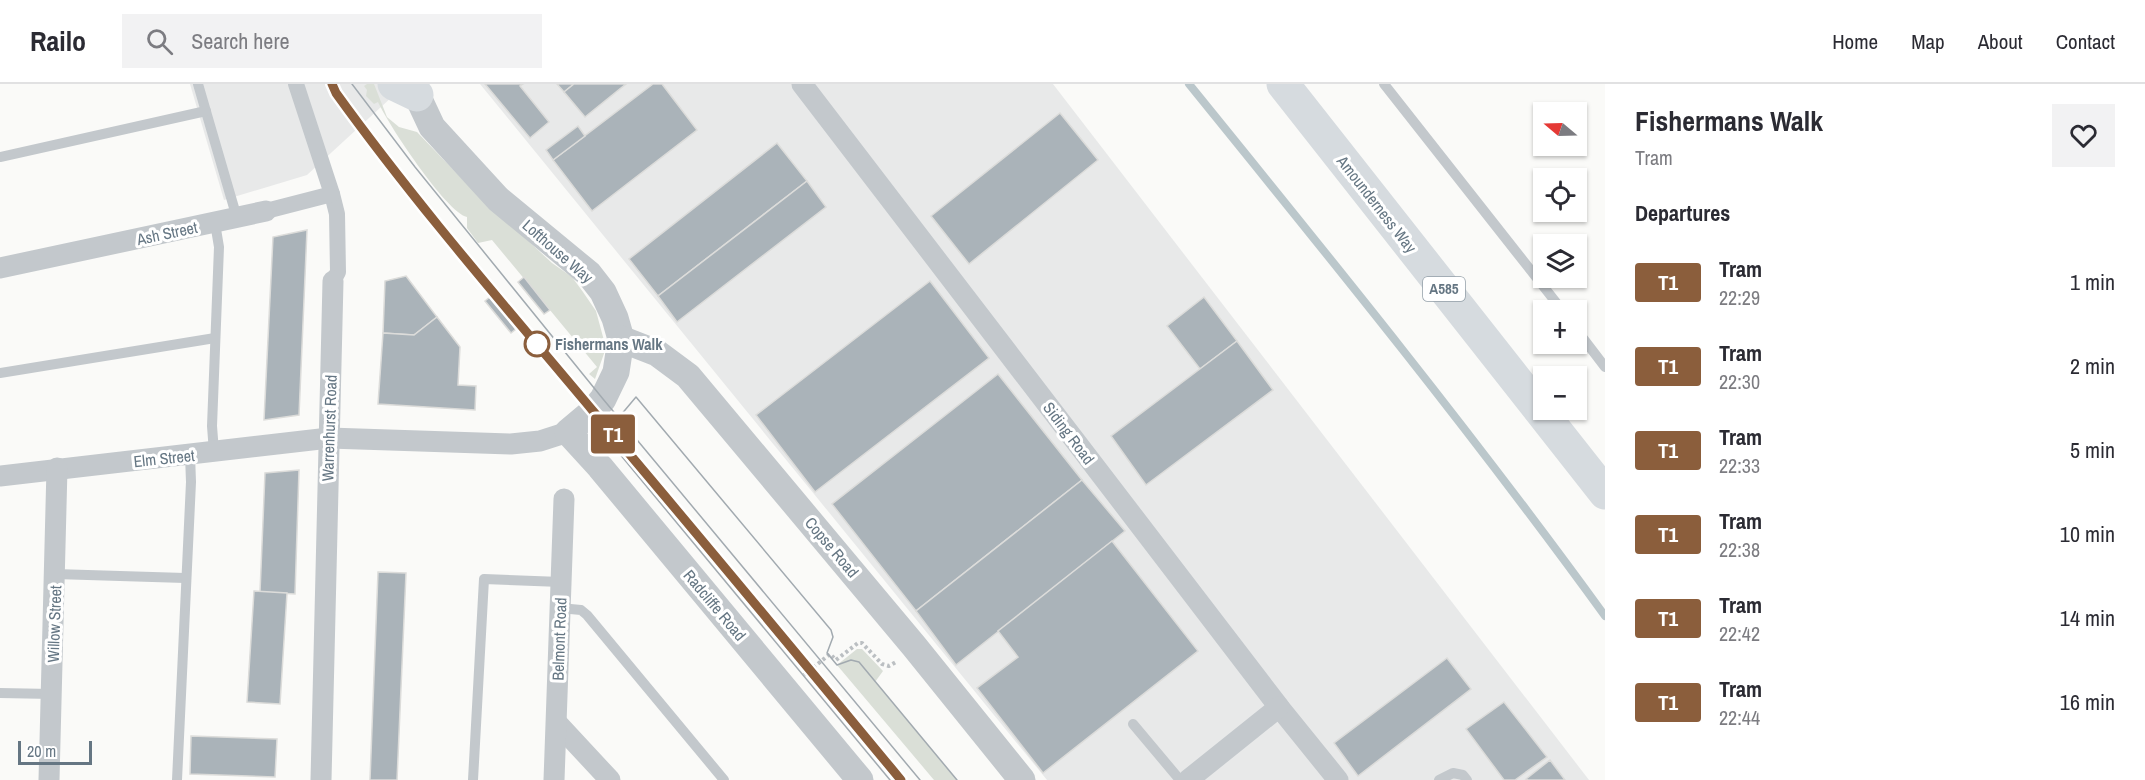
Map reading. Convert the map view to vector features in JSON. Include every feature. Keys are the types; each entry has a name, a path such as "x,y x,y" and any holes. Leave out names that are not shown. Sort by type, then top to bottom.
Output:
{"highway":[{"name":"Amounderness Way","path":"1283,84 1605,493"}],"street":[{"name":"Warrenhurst Road","path":"296,84 337,214 338,272 333,281 321,780"},
{"name":"Siding Road","path":"802,84 1279,707 1338,780"},
{"name":"Lofthouse Way","path":"329,438 511,444 540,441 568,432 593,411 610,386 616,372 621,339 615,318 603,292 589,274 498,199 432,127 412,87"},
{"name":"Ash Street","path":"0,268 215,223 332,194"},
{"name":"Copse Road","path":"621,339 657,353 688,376 914,646 1022,780"},
{"name":"Radcliffe Road","path":"568,432 600,467 860,780"},
{"name":"Elm Street","path":"0,476 329,438"},
{"name":"Willow Street","path":"49,780 57,468"},
{"name":"Belmont Road","path":"554,780 564,499"},
{"path":"1188,780 1279,707"},
{"path":"556,723 610,780"}],"lane":[{"path":"198,84 237,218"},
{"path":"1384,84 1554,300"},
{"path":"0,158 206,111"},
{"path":"214,453 212,426 219,247 215,223"},
{"path":"0,373 215,338"},
{"path":"1587,343 1605,367"},
{"path":"177,780 191,482 190,455"},
{"path":"55,574 185,578"},
{"path":"473,780 484,579 561,582"},
{"path":"560,608 581,610 587,615 724,780"},
{"path":"0,693 52,694"},
{"path":"1133,724 1180,780"},
{"path":"1439,780 1453,773 1463,775 1467,780"}],"path":[{"path":"784,689 830,654 836,660 858,643 862,643 882,664 889,666 914,646"}],"shaded area":[{"path":"190,84 406,84 307,175 224,200"},
{"path":"374,84 387,117 399,127 417,132 465,182 552,263 572,277 596,311 606,348 595,379 589,374 597,367 492,240 478,243 467,228 467,217 458,212 432,184 393,129 378,102 374,104 366,96 367,90 364,86"},
{"path":"480,84 1053,84 1589,780 1047,780"},
{"path":"857,649 862,649 883,671 875,682 957,780 934,780 837,665"}],"building":[{"path":"485,84 523,84 520,86 549,122 530,138"},
{"path":"557,84 574,84 564,92"},
{"path":"574,84 626,84 585,117 564,92"},
{"path":"653,84 662,84 697,130 592,211 553,160"},
{"path":"1060,113 1098,160 969,264 931,216"},
{"path":"578,126 585,136 553,160 546,150"},
{"path":"777,143 807,181 658,296 629,259"},
{"path":"807,181 826,207 677,322 658,296"},
{"path":"307,230 299,415 264,420 273,237"},
{"path":"406,276 437,317 414,335 383,333 385,281"},
{"path":"524,277 550,310 544,314 518,282"},
{"path":"930,281 989,358 815,492 756,415"},
{"path":"491,296 516,329 511,333 485,301"},
{"path":"1204,297 1237,341 1200,369 1167,326"},
{"path":"437,317 460,347 458,385 476,386 475,410 378,404 383,333 414,335"},
{"path":"1237,341 1273,390 1146,485 1111,436"},
{"path":"998,374 1082,480 916,611 832,504"},
{"path":"299,470 295,594 260,592 265,473"},
{"path":"1082,480 1125,531 956,665 916,611"},
{"path":"1112,541 1198,651 1043,773 977,688 1018,657 998,631"},
{"path":"378,572 406,573 397,780 370,780"},
{"path":"254,591 287,593 280,704 247,702"},
{"path":"1447,658 1471,689 1358,776 1334,743"},
{"path":"1504,702 1547,757 1515,780 1504,780 1466,729"},
{"path":"191,736 277,739 275,777 190,774"},
{"path":"1550,760 1565,780 1526,779"}],"waterway":[{"path":"1189,84 1453,414 1605,616"}],"tram line":[{"path":"332,84 342,102 398,176 475,272 613,434"},
{"name":"T1","path":"332,84 336,93 398,176 475,272 901,780"},
{"path":"352,84 415,167 603,399 920,780"},
{"path":"890,780 604,435 636,397 831,630 833,637 827,653 837,665 851,660 859,662 957,780"}],"place":[{"name":"Fishermans Walk","path":"537,344"}]}
